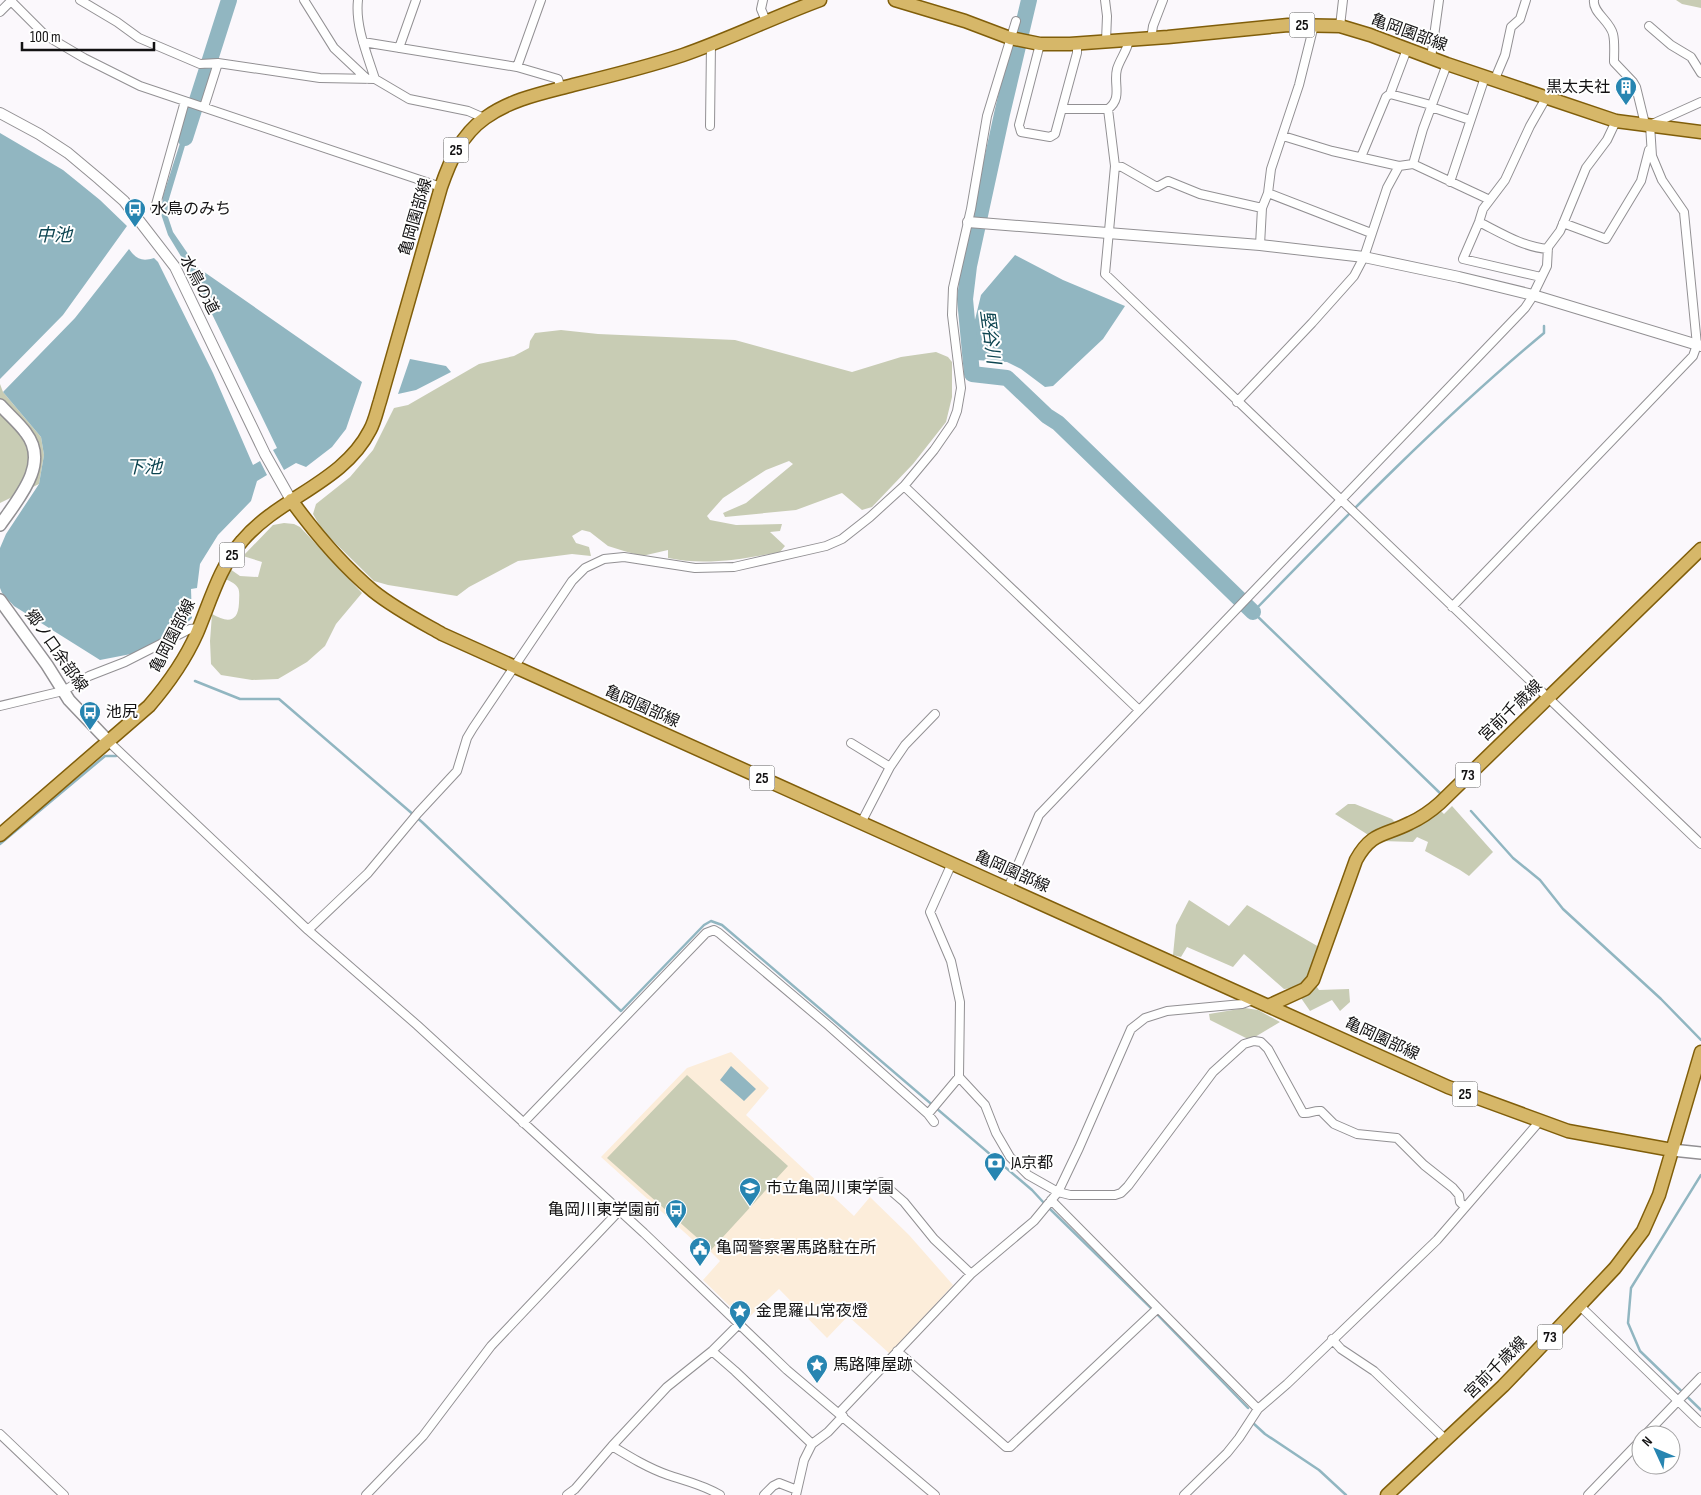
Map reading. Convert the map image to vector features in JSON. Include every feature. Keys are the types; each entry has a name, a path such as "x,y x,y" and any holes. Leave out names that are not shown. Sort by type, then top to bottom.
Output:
{"main road":[{"name":"亀岡園部線","path":"0,835 149,706 181,664 228,562 240,542 258,523 291,500 319,484 342,466 370,430 441,187 461,141 484,118 518,100 639,68 711,44 820,0"},
{"name":"亀岡園部線","path":"895,0 965,21 1010,38 1040,44 1151,39 1288,25 1340,26 1616,121 1701,132"},
{"path":"0,404 27,434 35,450 35,467 30,478 0,526"},
{"name":"亀岡園部線","path":"291,500 334,553 374,592 442,634 1448,1087 1539,1122 1568,1131 1672,1150"},
{"name":"宮前千歳線","path":"1268,1006 1304,990 1313,980 1356,860 1363,848 1376,836 1409,824 1425,815 1440,803 1701,549"},
{"name":"郷ノ口余部線","path":"0,600 47,665 69,700 109,742"},
{"path":"1701,1052 1672,1150 1701,1153"},
{"name":"宮前千歳線","path":"1387,1495 1503,1386 1615,1268 1643,1231 1659,1195 1672,1150"}],"street":[{"path":"0,12 12,0 45,35 84,58 140,86 441,187"},
{"path":"80,0 117,22 139,38 200,64 218,63 320,78 371,79"},
{"path":"304,0 334,48 371,79 409,99 468,111 484,118"},
{"path":"358,0 357,10 371,79"},
{"path":"399,48 416,0"},
{"path":"517,67 541,0"},
{"path":"763,0 761,9 766,21"},
{"path":"1105,0 1107,16 1106,42"},
{"path":"1151,39 1153,26 1163,0"},
{"path":"1340,26 1343,0"},
{"path":"1431,58 1438,0"},
{"path":"1450,182 1470,120 1490,79 1505,55 1510,27 1520,19 1526,0"},
{"path":"1452,607 1693,356 1699,345 1684,212 1662,180 1652,156 1648,125 1636,87 1614,62 1613,34 1609,25 1594,7 1594,0"},
{"path":"308,930 368,873 418,813 457,771 467,738 572,581 585,568 604,560 624,557 696,568 734,567 826,546 842,539 870,517 904,486 934,450 952,424 957,411 961,388 960,365 952,315 953,288 968,222 987,116 1016,21"},
{"path":"1260,245 1262,208 1268,193 1271,169 1299,85 1314,25"},
{"path":"1649,26 1671,45 1691,57 1701,73"},
{"path":"1062,109 1108,109 1114,105 1117,98 1117,70 1129,40"},
{"path":"363,42 517,67 558,79 561,88"},
{"path":"1040,44 1019,125 1021,132 1050,137 1055,134 1077,53 1077,43"},
{"path":"710,126 711,44"},
{"path":"1361,157 1386,96 1390,94 1406,49"},
{"path":"204,107 218,63"},
{"path":"1413,164 1431,106 1447,64"},
{"path":"1390,94 1470,120"},
{"path":"1541,277 1463,259 1483,208 1505,180 1530,126 1546,98"},
{"path":"155,208 185,101"},
{"path":"1648,125 1701,102"},
{"path":"1108,109 1115,166 1106,274 1237,402 1701,844"},
{"name":"水鳥の道","path":"0,112 68,153 124,201 175,267 265,454 291,500"},
{"path":"1008,888 1040,815 1525,308 1547,266 1548,249 1560,231 1586,168 1607,140 1616,121"},
{"path":"1283,136 1332,151 1398,166 1413,164 1490,200"},
{"path":"1563,223 1606,239 1641,181 1651,144"},
{"path":"1115,166 1122,167 1157,187 1168,181 1200,194 1262,208"},
{"path":"1237,402 1354,276 1364,257 1371,233 1398,166"},
{"path":"1268,193 1371,233"},
{"path":"968,222 1260,245 1364,257 1533,295 1699,345"},
{"path":"1479,222 1526,245 1548,249"},
{"path":"904,486 1139,710"},
{"path":"0,706 63,691 88,676 125,662 190,629 198,628"},
{"path":"861,823 890,767 905,745 935,714"},
{"path":"109,742 308,930 417,1025 620,1211 787,1370 935,1495"},
{"path":"851,743 890,767"},
{"path":"928,1114 959,1077 960,1002 951,961 930,912 952,863"},
{"path":"523,1123 706,933 714,930 829,1026 928,1114 934,1122"},
{"path":"764,1495 779,1483 797,1492 804,1460 812,1444 828,1432 841,1414 897,1351 971,1274 1034,1221 1058,1192 1131,1029 1146,1018 1166,1011 1242,1004 1254,999"},
{"path":"959,1077 985,1106 996,1133 1010,1157 1028,1175 1058,1192 1070,1195 1115,1195 1121,1193 1128,1186 1213,1072 1244,1044 1254,1041 1261,1042 1268,1049 1303,1113 1308,1114 1315,1110 1321,1111 1334,1124 1357,1134 1397,1138 1424,1165 1453,1188 1459,1195 1460,1202 1465,1207"},
{"path":"1184,1495 1227,1453 1258,1409 1287,1384 1437,1240 1539,1122"},
{"path":"881,1182 904,1202 934,1239 971,1274"},
{"path":"1051,1200 1156,1311 1258,1409"},
{"path":"366,1495 423,1436 491,1346 620,1211"},
{"path":"1580,1306 1701,1423"},
{"path":"897,1351 1006,1447 1010,1447 1156,1311"},
{"path":"567,1495 575,1490 612,1446 667,1387 712,1351 739,1324"},
{"path":"1332,1340 1341,1349 1374,1371 1446,1440"},
{"path":"712,1351 812,1444"},
{"path":"1655,1425 1701,1377"},
{"path":"0,1434 64,1495"},
{"path":"612,1446 654,1470 693,1482 720,1495"},
{"path":"1588,1495 1631,1450"}],"shaded area":[{"name":"市立亀岡川東学園","path":"731,1052 769,1088 746,1115 854,1216 870,1197 909,1235 953,1285 890,1354 848,1316 827,1338 779,1289 745,1321 703,1280 720,1261 707,1248 704,1250 601,1157 687,1068"}],"green space":[{"path":"1676,0 1701,0 1701,8 1682,4"},
{"path":"561,330 598,334 735,340 852,372 901,357 936,352 948,357 952,362 952,397 946,422 913,464 872,507 862,510 842,493 796,510 725,517 723,513 746,503 793,464 789,461 766,470 723,498 707,516 710,520 736,525 782,524 780,531 770,532 785,546 780,552 738,559 710,561 668,558 668,550 642,556 608,546 590,532 582,530 572,536 576,543 589,547 591,556 572,554 518,561 469,587 457,596 374,581 323,531 313,514 316,504 350,477 373,450 394,408 408,405 479,364 514,356 529,348 530,341 535,333"},
{"path":"0,384 3,392 41,437 44,455 39,484 0,503"},
{"path":"284,523 300,527 362,593 336,624 325,646 307,662 278,679 252,680 221,675 211,664 212,614 226,620 234,618 239,603 238,588 234,583 225,579 230,569 240,576 258,577 262,562 243,556 273,525"},
{"path":"1348,804 1355,804 1392,819 1395,822 1370,836 1335,814"},
{"path":"1452,806 1493,852 1469,876 1425,851 1428,842 1417,837 1413,842 1382,841 1439,809 1444,814"},
{"path":"1189,900 1229,926 1247,905 1319,947 1309,975 1319,990 1349,989 1350,1002 1340,1011 1332,1000 1310,1011 1294,988 1284,989 1244,954 1233,967 1187,947 1181,957 1173,955 1176,925"},
{"path":"1245,1008 1258,1010 1280,1022 1250,1040 1210,1020 1209,1014"},
{"path":"687,1075 788,1166 711,1250 607,1158"}],"water":[{"name":"中池","path":"0,133 63,170 100,200 127,226 63,315 0,379"},
{"path":"182,137 187,139 169,199 167,214 173,232 197,267 362,382 346,429 332,447 306,467 296,463 284,470 273,450 277,448 196,281 168,235 161,214 163,196"},
{"name":"下池","path":"129,249 140,259 154,258 158,262 213,373 253,465 260,461 267,475 257,481 251,501 218,535 200,564 197,588 191,589 192,618 185,625 136,653 100,660 14,606 0,588 0,548 6,534 39,484 44,455 41,437 3,392 75,318"},
{"path":"1015,255 1063,280 1125,306 1103,339 1053,386 1045,387 1021,369 1007,362 975,360 973,328 981,295"},
{"path":"410,359 446,366 451,372 416,390 398,394"},
{"path":"731,1066 756,1089 744,1101 720,1080"}],"waterway":[{"path":"185,138 229,0"},
{"name":"堅谷川","path":"1029,0 969,266 965,299 972,374 1007,378 1047,416 1058,423 1253,612"},
{"path":"1442,795 1253,612 1431,434 1544,333 1544,326"},
{"path":"195,681 240,699 279,699 422,822 621,1011 704,925 711,921 722,925 1032,1190 1044,1203"},
{"path":"0,844 105,756 116,756"},
{"path":"1471,811 1513,858 1540,880 1563,909 1661,999 1701,1040"},
{"path":"1701,1175 1631,1288 1628,1323 1640,1351 1701,1410"},
{"path":"1050,1209 1151,1308 1248,1408"},
{"path":"1253,1423 1265,1434 1319,1470 1346,1495"}],"place":[{"name":"黒太夫社","path":"1626,106"},
{"name":"水鳥のみち","path":"135,228"},
{"name":"池尻","path":"90,731"},
{"name":"JA京都","path":"995,1182"},
{"name":"市立亀岡川東学園","path":"750,1207"},
{"name":"亀岡川東学園前","path":"676,1229"},
{"name":"亀岡警察署馬路駐在所","path":"700,1267"},
{"name":"金毘羅山常夜燈","path":"740,1330"},
{"name":"馬路陣屋跡","path":"817,1384"}]}
